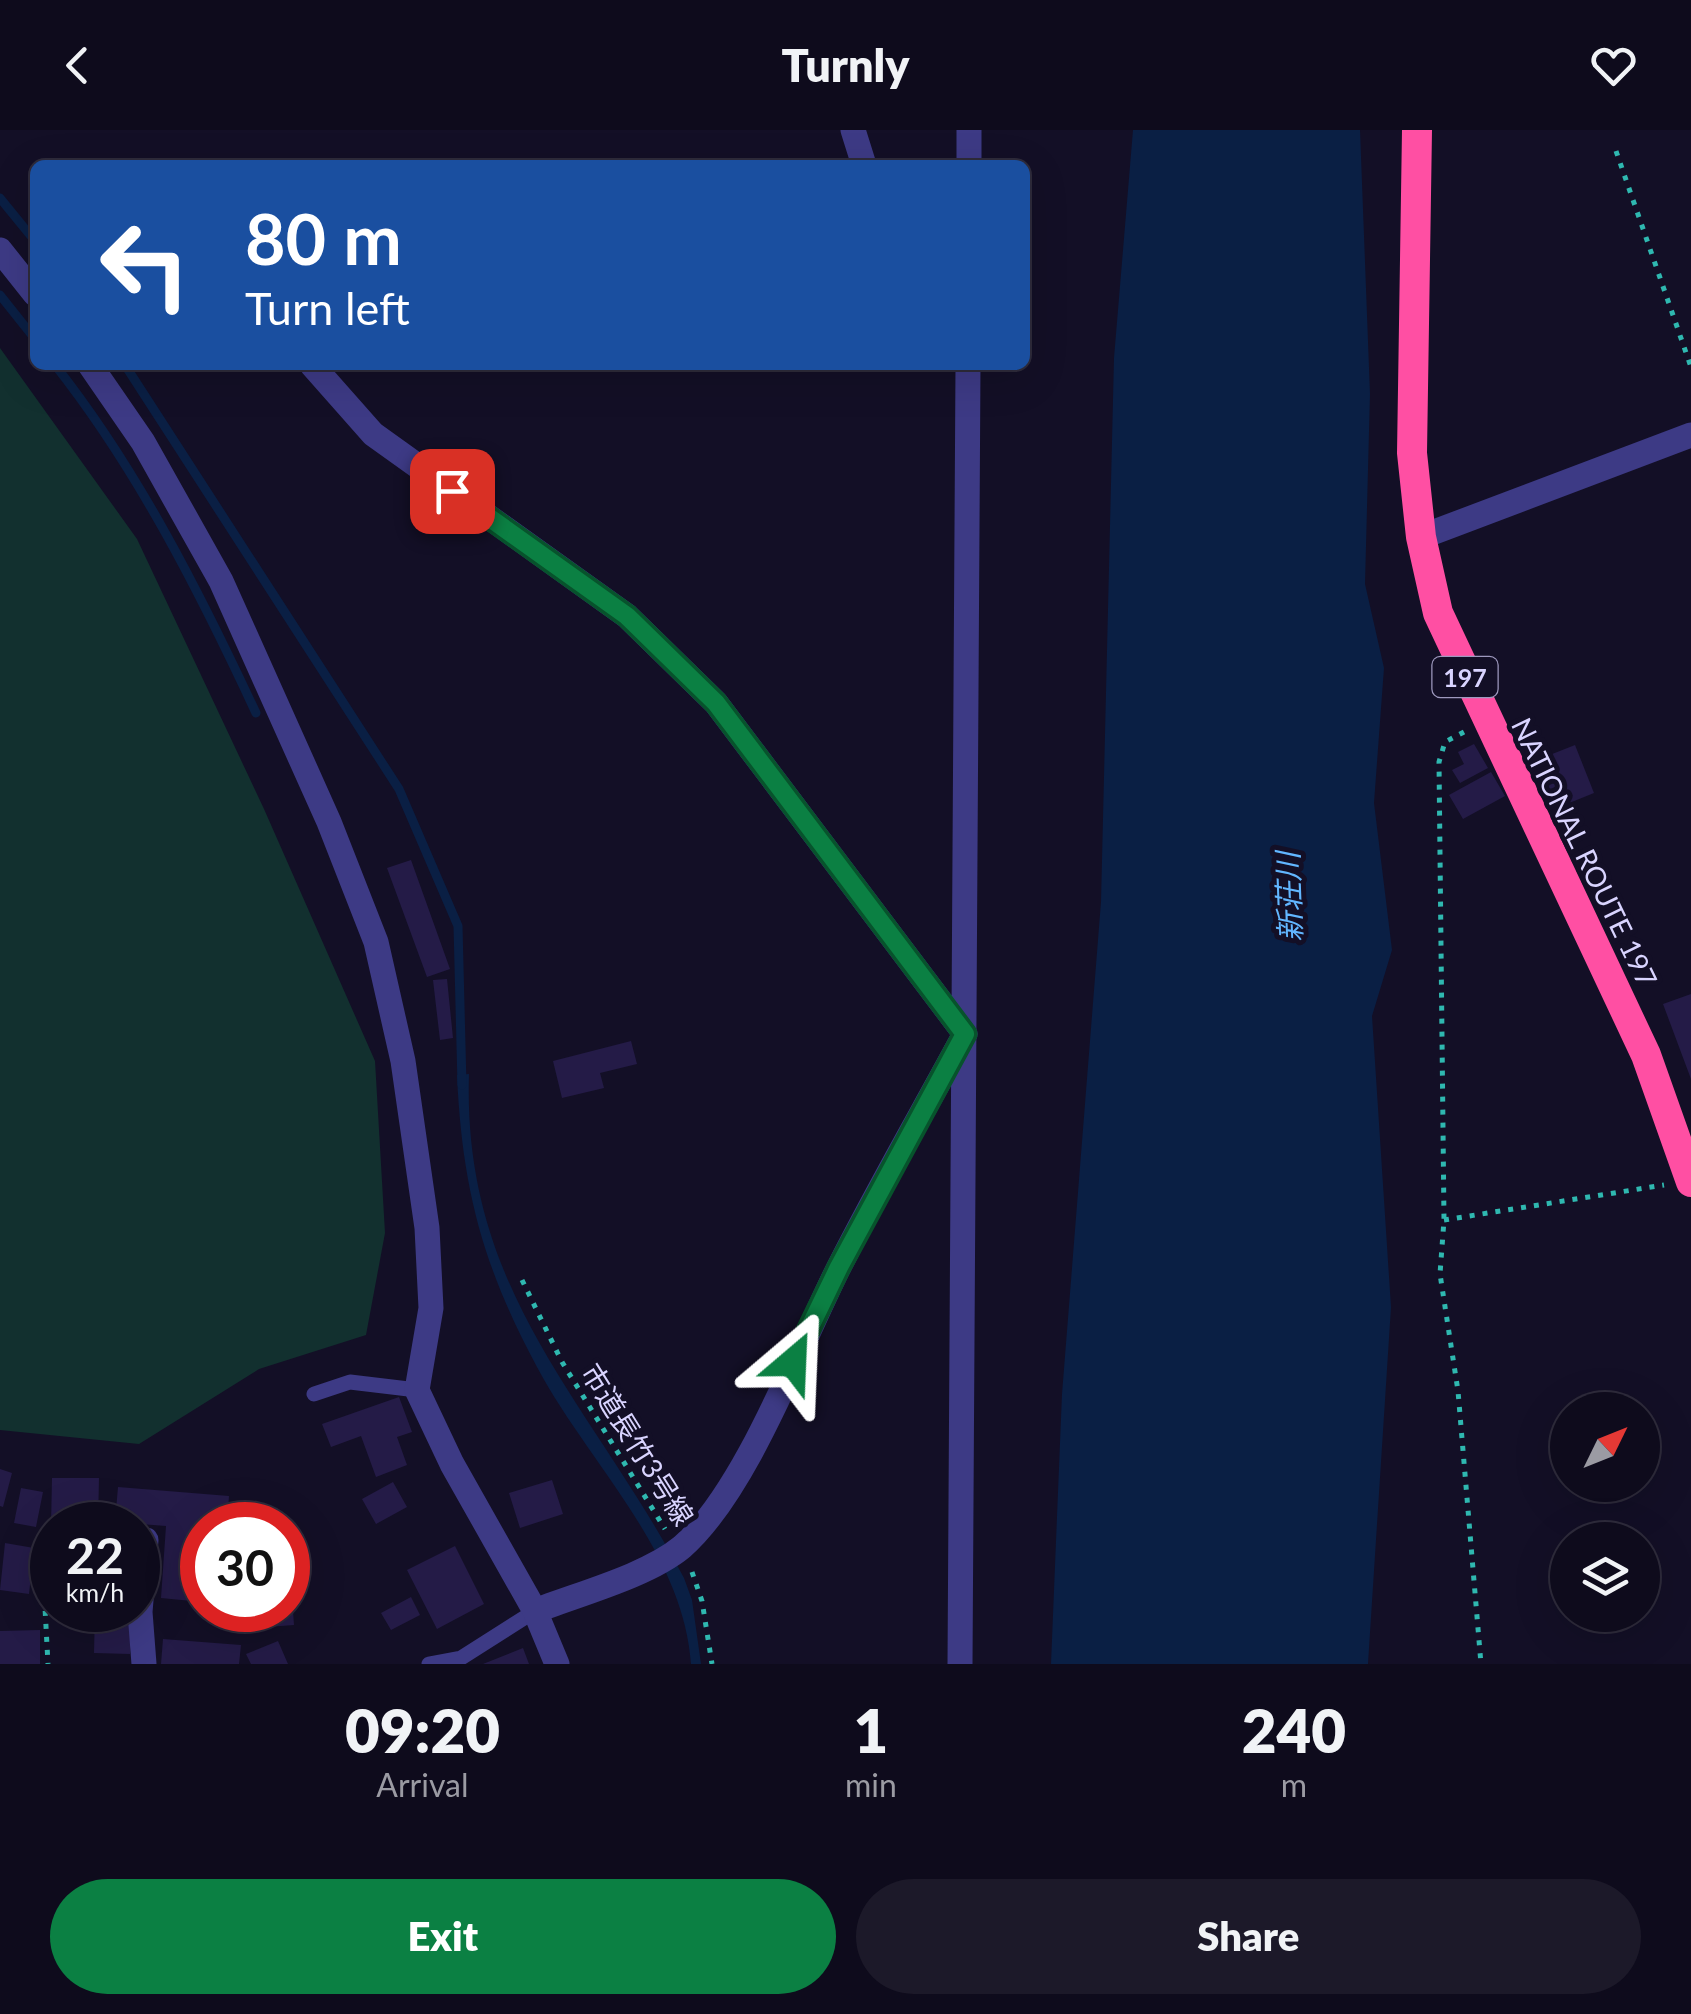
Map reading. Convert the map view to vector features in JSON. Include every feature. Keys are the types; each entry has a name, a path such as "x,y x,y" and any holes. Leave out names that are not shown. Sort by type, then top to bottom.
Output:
{"highway":[{"name":"NATIONAL ROUTE 197","path":"1417,130 1412,453 1421,538 1438,613 1485,720 1646,1055 1691,1182"}],"street":[{"path":"853,130 862,160"},
{"path":"969,130 970,160"},
{"path":"4,254 30,251"},
{"path":"4,254 30,288"},
{"path":"94,370 144,442 221,581 328,822 376,942 403,1061 428,1248 431,1308 417,1390 452,1464 536,1612 557,1664"},
{"path":"316,370 372,434 627,616 716,703 965,1034"},
{"path":"960,1664 968,370"},
{"path":"1421,538 1691,435"},
{"path":"536,1612 652,1565 680,1548 712,1513 763,1426 839,1267 965,1034"},
{"path":"142,1632 144,1664"}],"lane":[{"path":"314,1394 350,1382 417,1390"},
{"path":"429,1664 461,1658 536,1612"}],"path":[{"path":"1616,151 1691,367"},
{"path":"1481,1664 1458,1391 1440,1274 1444,1220 1439,762 1445,742 1485,720"},
{"path":"1444,1220 1691,1182"},
{"name":"市道長竹3号線","path":"522,1280 562,1362 648,1504 680,1548 702,1601 712,1664"},
{"path":"47,1632 48,1664"}],"green space":[{"path":"0,348 137,539 264,809 375,1061 385,1233 366,1335 259,1369 139,1444 0,1430"}],"water":[{"name":"新荘川","path":"1133,130 1360,130 1370,394 1365,584 1384,668 1374,803 1392,950 1372,1016 1391,1307 1368,1664 1051,1664 1062,1394 1101,902 1114,358"},
{"path":"469,1074 472,1152 487,1221 510,1284 539,1343 684,1578 692,1600 701,1664 691,1664 684,1623 671,1583 652,1546 558,1403 502,1295 479,1226 464,1154 457,1075"}],"building":[{"path":"1474,744 1488,768 1460,783 1452,770 1464,764 1458,752"},
{"path":"1575,745 1594,793 1557,808 1537,760"},
{"path":"1491,772 1505,796 1463,819 1449,795"},
{"path":"411,860 450,969 427,977 387,868"},
{"path":"447,979 453,1038 440,1040 433,980"},
{"path":"1691,994 1691,1079 1663,1004"},
{"path":"631,1041 637,1064 600,1073 604,1088 562,1098 553,1061"},
{"path":"399,1397 412,1432 397,1437 407,1465 376,1477 361,1436 331,1447 322,1424"},
{"path":"0,1469 12,1473 3,1507 0,1506"},
{"path":"52,1478 99,1478 98,1502 51,1502"},
{"path":"552,1480 563,1514 520,1528 509,1493"},
{"path":"393,1482 407,1507 376,1524 362,1499"},
{"path":"118,1487 229,1496 229,1502 180,1502 180,1600 161,1598 166,1526 160,1526 160,1502 117,1502"},
{"path":"21,1488 43,1492 41,1502 30,1502 30,1526 14,1523"},
{"path":"5,1543 30,1547 29,1594 0,1590"},
{"path":"455,1546 484,1604 437,1629 407,1570"},
{"path":"411,1597 420,1615 391,1630 381,1613"},
{"path":"0,1631 40,1632 40,1664 0,1664"},
{"path":"94,1632 131,1632 130,1654 94,1653"},
{"path":"163,1639 241,1645 239,1664 161,1664"},
{"path":"278,1641 288,1664 251,1664 246,1654"},
{"path":"523,1648 529,1664 483,1664"}],"waterway":[{"path":"0,198 30,235"},
{"path":"0,295 30,333"},
{"path":"59,370 114,447 166,533 256,713"},
{"path":"128,370 399,789 458,926 462,1085"}],"route":[{"path":"452,491 627,616 716,703 965,1034 839,1267 793,1362"}]}
